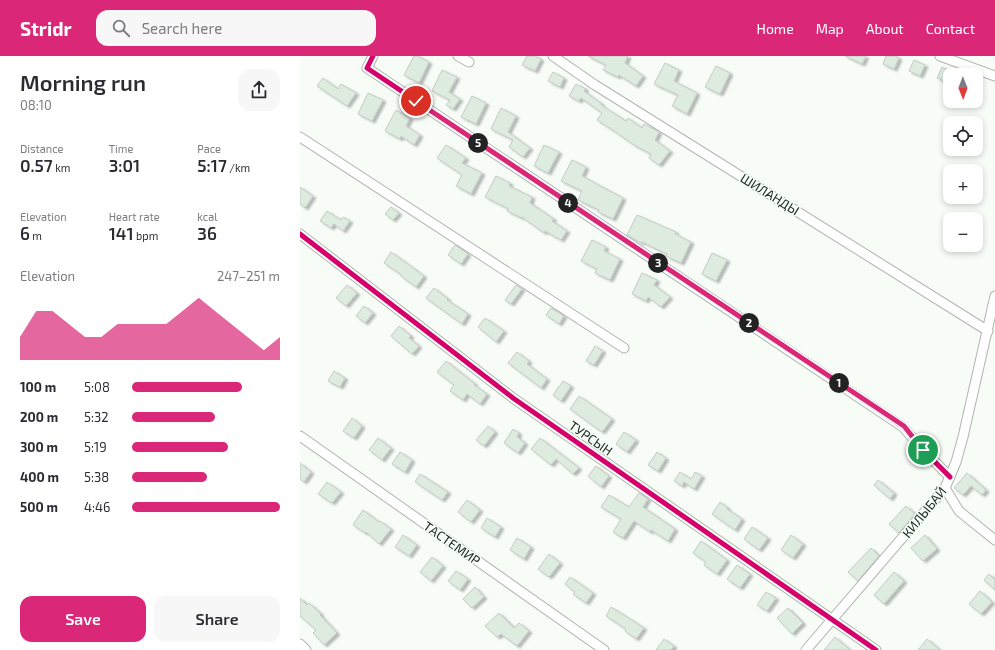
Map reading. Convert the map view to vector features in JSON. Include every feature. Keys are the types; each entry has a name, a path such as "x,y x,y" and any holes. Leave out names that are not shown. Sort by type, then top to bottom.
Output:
{"street":[{"path":"373,56 367,68 904,426 923,450 950,477"},
{"path":"458,56 469,62"},
{"name":"ШИЛАНДЫ","path":"553,56 595,85 988,331"},
{"path":"940,56 995,76"},
{"path":"300,137 624,348"},
{"name":"ТУРСЫН","path":"300,234 513,398 876,650"},
{"name":"КИЛЫБАЙ","path":"806,650 945,488 963,437 995,296"},
{"name":"ТАСТЕМИР","path":"300,436 604,650"},
{"path":"945,488 959,511 995,540"},
{"path":"300,644 306,650"}],"building":[{"path":"414,56 418,56 429,62 419,83 404,75"},
{"path":"527,56 535,56 541,59 535,71 522,65"},
{"path":"588,56 628,56 625,63 643,76 636,86 619,75 618,77 603,70 606,65"},
{"path":"845,56 866,56 862,64"},
{"path":"886,56 895,56 899,58 894,69 883,64"},
{"path":"914,60 925,65 920,76 909,71"},
{"path":"665,63 679,70 674,81 697,93 687,114 672,106 678,95 654,84"},
{"path":"716,66 730,73 720,94 705,87"},
{"path":"942,67 944,68 943,80 937,78"},
{"path":"442,70 457,77 449,92 460,99 453,109 446,105 450,100 432,91"},
{"path":"553,72 564,78 560,87 548,81"},
{"path":"323,78 338,89 341,84 356,93 347,106 317,86"},
{"path":"576,84 586,89 584,91 602,104 601,105 626,121 628,118 642,128 644,124 659,132 655,140 670,151 659,165 649,158 651,154 634,145 597,120 602,113 581,98 579,101 569,96"},
{"path":"368,93 383,100 372,121 358,114"},
{"path":"472,96 486,103 476,124 461,117"},
{"path":"501,108 516,116 508,132 530,148 523,157 509,147 513,140 491,129"},
{"path":"396,110 410,118 406,126 420,135 414,145 401,136 400,139 385,131"},
{"path":"446,145 466,158 462,163 482,173 471,194 456,186 462,175 437,158"},
{"path":"544,145 559,152 548,173 534,166"},
{"path":"572,160 586,167 582,176 623,198 613,219 598,212 599,210 578,200 582,191 561,181"},
{"path":"496,176 510,183 509,186 532,197 530,203 554,219 552,221 567,231 561,240 545,231 544,233 522,217 507,211 509,209 485,197"},
{"path":"300,187 313,196 305,208 300,204"},
{"path":"391,207 399,213 393,220 385,214"},
{"path":"327,211 341,220 343,217 350,221 343,231 334,224 331,228 320,221"},
{"path":"637,215 676,232 675,234 691,242 681,263 666,256 667,254 642,242 641,243 627,235"},
{"path":"592,240 606,247 604,251 620,259 610,280 595,273 597,269 581,261"},
{"path":"455,245 468,254 461,264 448,255"},
{"path":"391,252 424,276 416,287 384,263"},
{"path":"712,253 727,260 716,281 702,274"},
{"path":"642,273 657,280 654,285 670,297 661,307 648,297 646,301 632,294"},
{"path":"347,285 357,293 346,306 336,298"},
{"path":"516,285 522,289 511,304 505,300"},
{"path":"434,288 448,299 447,300 468,314 462,324 426,298"},
{"path":"364,306 373,313 365,323 356,316"},
{"path":"551,308 564,316 559,324 546,315"},
{"path":"485,318 504,331 496,342 478,327"},
{"path":"399,326 411,336 409,338 419,346 412,354 391,336"},
{"path":"595,346 603,351 594,365 586,361"},
{"path":"517,352 529,361 527,364 547,379 541,388 508,363"},
{"path":"446,361 487,394 480,404 467,394 463,400 450,391 454,385 437,372"},
{"path":"334,371 345,378 340,387 328,381"},
{"path":"563,381 571,386 561,401 553,395"},
{"path":"579,396 612,419 602,432 570,409"},
{"path":"352,418 362,426 354,438 343,431"},
{"path":"488,426 495,432 484,446 476,440"},
{"path":"513,429 519,433 517,437 525,443 518,453 504,443"},
{"path":"624,432 636,440 627,452 616,444"},
{"path":"378,438 391,448 382,460 369,450"},
{"path":"540,438 579,468 573,474 556,459 551,465 531,449"},
{"path":"400,452 412,460 405,472 392,464"},
{"path":"657,452 666,458 658,471 648,465"},
{"path":"300,463 311,472 304,482 300,479"},
{"path":"596,466 609,476 601,487 588,476"},
{"path":"680,472 691,479 695,472 702,476 694,489 684,482 682,486 674,481"},
{"path":"967,473 986,490 982,495 971,486 963,495 954,488"},
{"path":"420,474 448,492 442,500 415,482"},
{"path":"878,480 894,493 890,499 874,485"},
{"path":"327,482 341,492 332,503 318,494"},
{"path":"639,493 648,499 643,507 675,529 668,541 651,530 650,532 634,521 623,538 613,532 621,519 601,507 609,495 629,507"},
{"path":"467,500 480,510 471,522 458,512"},
{"path":"720,502 728,508 727,509 742,519 735,530 712,514"},
{"path":"906,506 915,514 899,533 889,524"},
{"path":"363,510 391,529 379,544 366,532 365,533 353,525"},
{"path":"487,518 501,527 495,537 481,528"},
{"path":"752,527 768,538 759,550 744,539"},
{"path":"403,535 417,545 409,556 395,547"},
{"path":"791,535 803,544 793,558 781,550"},
{"path":"925,535 937,549 923,561 911,548"},
{"path":"517,538 531,547 524,559 510,550"},
{"path":"701,541 727,560 717,574 704,565 706,562 693,553"},
{"path":"871,548 879,556 858,581 848,572"},
{"path":"549,554 560,563 549,577 538,569"},
{"path":"432,557 443,566 431,581 420,572"},
{"path":"737,565 750,574 740,588 727,579"},
{"path":"456,571 468,579 460,590 448,581"},
{"path":"894,572 904,581 884,604 874,595"},
{"path":"989,574 995,580 995,590 984,580"},
{"path":"570,577 593,593 586,603 573,594 575,592 565,584"},
{"path":"475,587 484,597 472,608 463,599"},
{"path":"980,591 992,602 981,614 969,604"},
{"path":"766,592 776,598 767,611 757,605"},
{"path":"300,598 307,605 309,603 321,614 320,615 337,633 324,645 313,633 316,630 300,616"},
{"path":"611,607 644,628 636,639 625,631 626,629 606,616"},
{"path":"788,608 803,623 792,634 777,618"},
{"path":"499,613 514,628 519,623 529,631 517,646 501,634 497,637 485,626"},
{"path":"835,637 850,650 824,650"},
{"path":"664,639 674,646 671,650 656,650"},
{"path":"927,639 940,650 918,650"}],"cycle path":[{"path":"373,56 367,68 903,427 950,477"},
{"path":"300,234 513,398 876,650"}],"route":[{"path":"416,101 904,426 923,450"}]}
